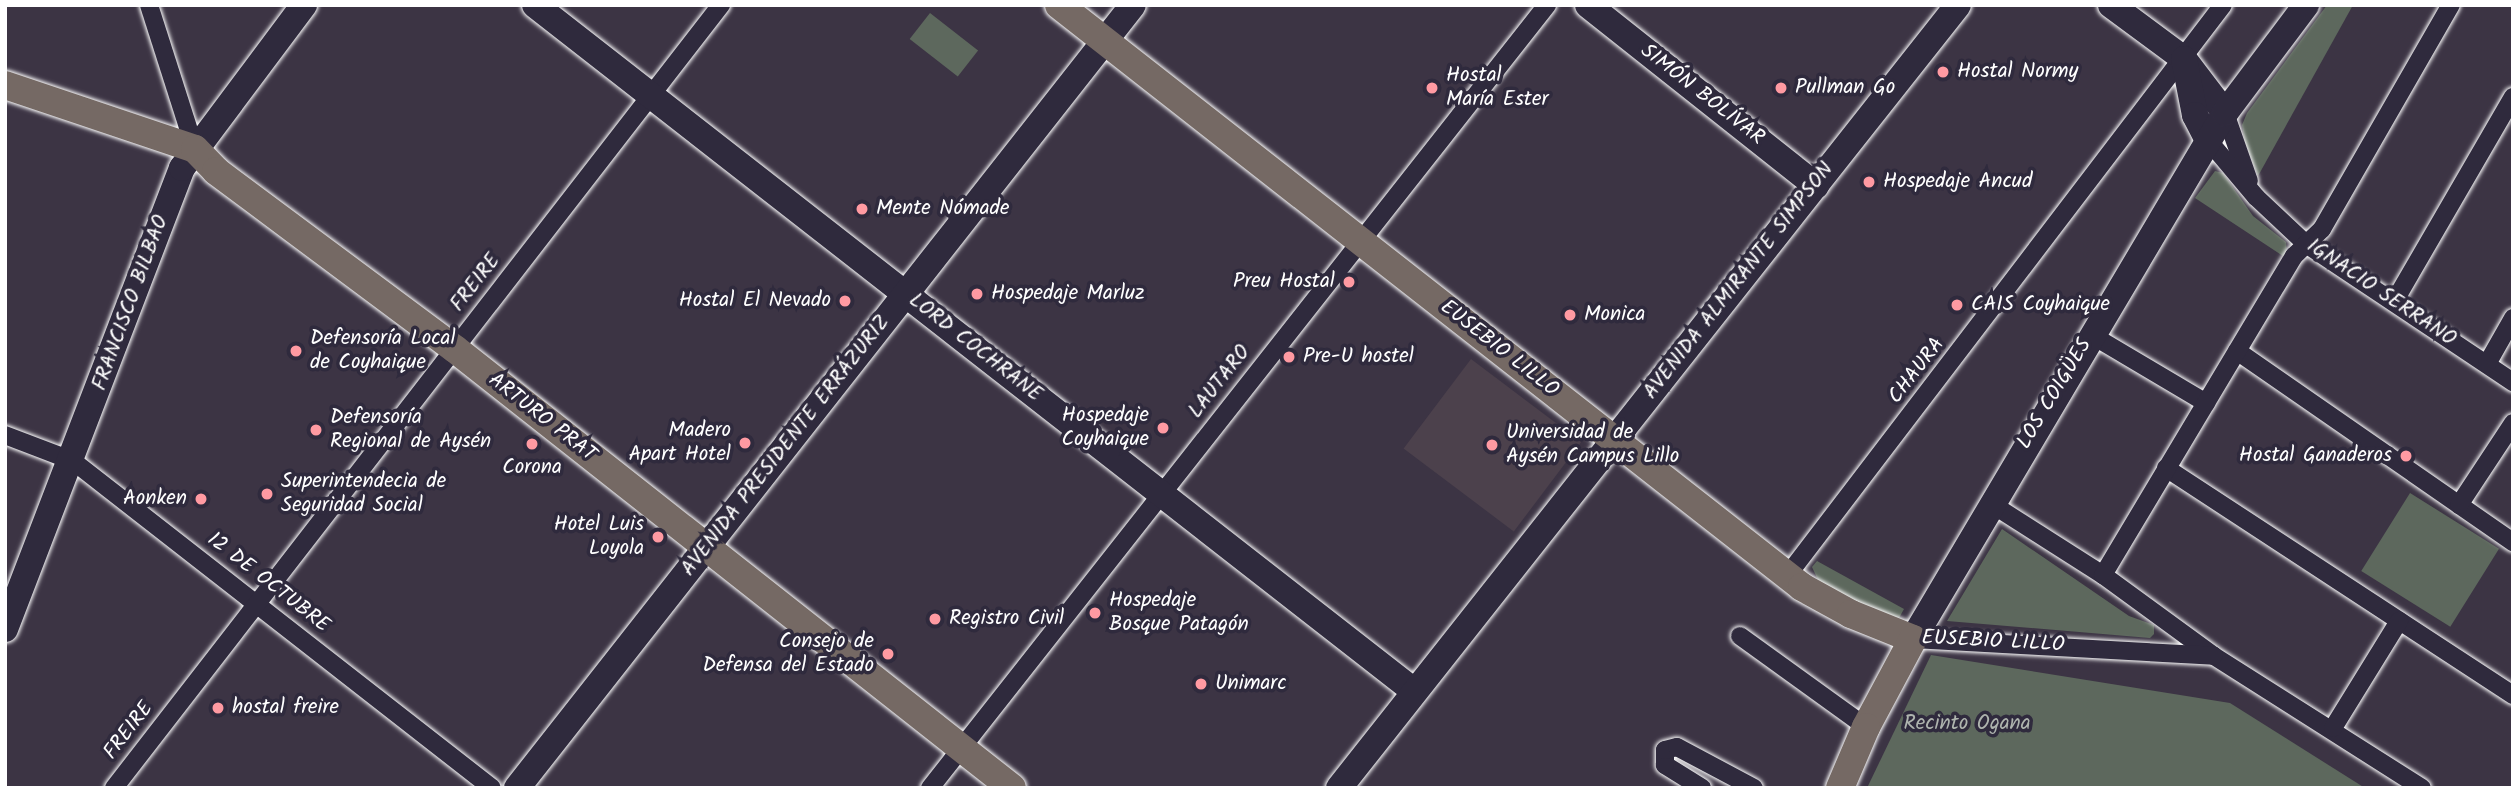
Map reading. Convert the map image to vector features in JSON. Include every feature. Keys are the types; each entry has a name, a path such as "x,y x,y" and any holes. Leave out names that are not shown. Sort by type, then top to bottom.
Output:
{"main road":[{"name":"FRANCISCO BILBAO","path":"5,629 72,461 170,195 195,149 304,5"},
{"name":"LORD COCHRANE","path":"536,5 1414,691"},
{"name":"EUSEBIO LILLO","path":"1059,5 1787,576 1834,606 1913,639"},
{"name":"AVENIDA PRESIDENTE ERRÁZURIZ","path":"517,788 1133,5"},
{"name":"SIMÓN BOLÍVAR","path":"1588,5 1816,186"},
{"name":"AVENIDA ALMIRANTE SIMPSON","path":"1339,788 1958,5"},
{"name":"IGNACIO SERRANO","path":"2111,5 2184,59 2225,113"},
{"name":"LOS COIGÜES","path":"1840,788 1866,727 1913,639 2090,334 2225,113 2306,5"},
{"name":"IGNACIO SERRANO","path":"2184,59 2195,115 2208,140"},
{"name":"ARTURO PRAT","path":"5,85 195,149 216,171 454,349 1012,788"},
{"name":"LOS COIGÜES","path":"1834,788 1850,761"}],"street":[{"path":"149,5 195,149"},
{"name":"FREIRE","path":"114,788 721,5"},
{"name":"LAUTARO","path":"930,788 1547,5"},
{"name":"CHAURA","path":"1787,576 2224,5"},
{"path":"2102,575 2237,351 2306,244 2322,229 2451,5"},
{"path":"2394,302 2513,97"},
{"name":"IGNACIO SERRANO","path":"2225,113 2256,197"},
{"name":"IGNACIO SERRANO","path":"2208,140 2256,197 2306,244 2513,382"},
{"path":"2487,364 2513,318"},
{"path":"2090,334 2206,403"},
{"path":"2237,351 2513,542"},
{"path":"2459,505 2513,423"},
{"name":"12 DE OCTUBRE","path":"5,435 72,461 492,788"},
{"path":"2166,468 2513,695"},
{"name":"EUSEBIO LILLO","path":"1990,503 2102,575 2214,656 2333,728 2422,788"},
{"path":"2333,728 2399,621"},
{"path":"1740,636 1866,727"},
{"name":"EUSEBIO LILLO","path":"1913,639 2214,656"},
{"path":"1702,788 1665,765 1665,750 1677,747 1754,788"}],"shaded area":[{"name":"Universidad de Aysén Campus Lillo","path":"1471,359 1581,442 1514,531 1404,448"}],"green space":[{"path":"2327,5 2353,5 2258,176 2245,142 2242,125 2247,113"},
{"path":"930,13 978,51 958,77 910,39"},
{"path":"2215,171 2223,173 2253,216 2286,242 2287,254 2283,256 2195,198"},
{"path":"2410,493 2499,549 2450,627 2361,571"},
{"path":"2002,529 2129,616 2154,625 2154,634 2150,638 1947,621"},
{"path":"1817,561 1904,609 1899,618 1868,611 1818,580 1812,567"},
{"name":"Recinto Ogana","path":"1931,655 2230,703 2365,788 1867,788"}],"place":[{"name":"Hostal Normy","path":"1943,72"},
{"name":"Hostal María Ester","path":"1432,88"},
{"name":"Pullman Go","path":"1781,88"},
{"name":"Hospedaje Ancud","path":"1869,182"},
{"name":"Mente Nómade","path":"862,209"},
{"name":"Preu Hostal","path":"1349,282"},
{"name":"Hospedaje Marluz","path":"977,294"},
{"name":"Hostal El Nevado","path":"845,301"},
{"name":"CAIS Coyhaique","path":"1957,305"},
{"name":"Monica","path":"1570,315"},
{"name":"Defensoría Local de Coyhaique","path":"296,351"},
{"name":"Pre-U hostel","path":"1289,357"},
{"name":"Hospedaje Coyhaique","path":"1163,428"},
{"name":"Defensoría Regional de Aysén","path":"316,430"},
{"name":"Madero Apart Hotel","path":"745,443"},
{"name":"Corona","path":"532,444"},
{"name":"Universidad de Aysén Campus Lillo","path":"1492,445"},
{"name":"Hostal Ganaderos","path":"2406,456"},
{"name":"Superintendecia de Seguridad Social","path":"267,494"},
{"name":"Aonken","path":"201,499"},
{"name":"Hotel Luis Loyola","path":"658,537"},
{"name":"Hospedaje Bosque Patagón","path":"1095,613"},
{"name":"Registro Civil","path":"935,619"},
{"name":"Consejo de Defensa del Estado","path":"888,654"},
{"name":"Unimarc","path":"1201,684"},
{"name":"hostal freire","path":"218,708"}]}
